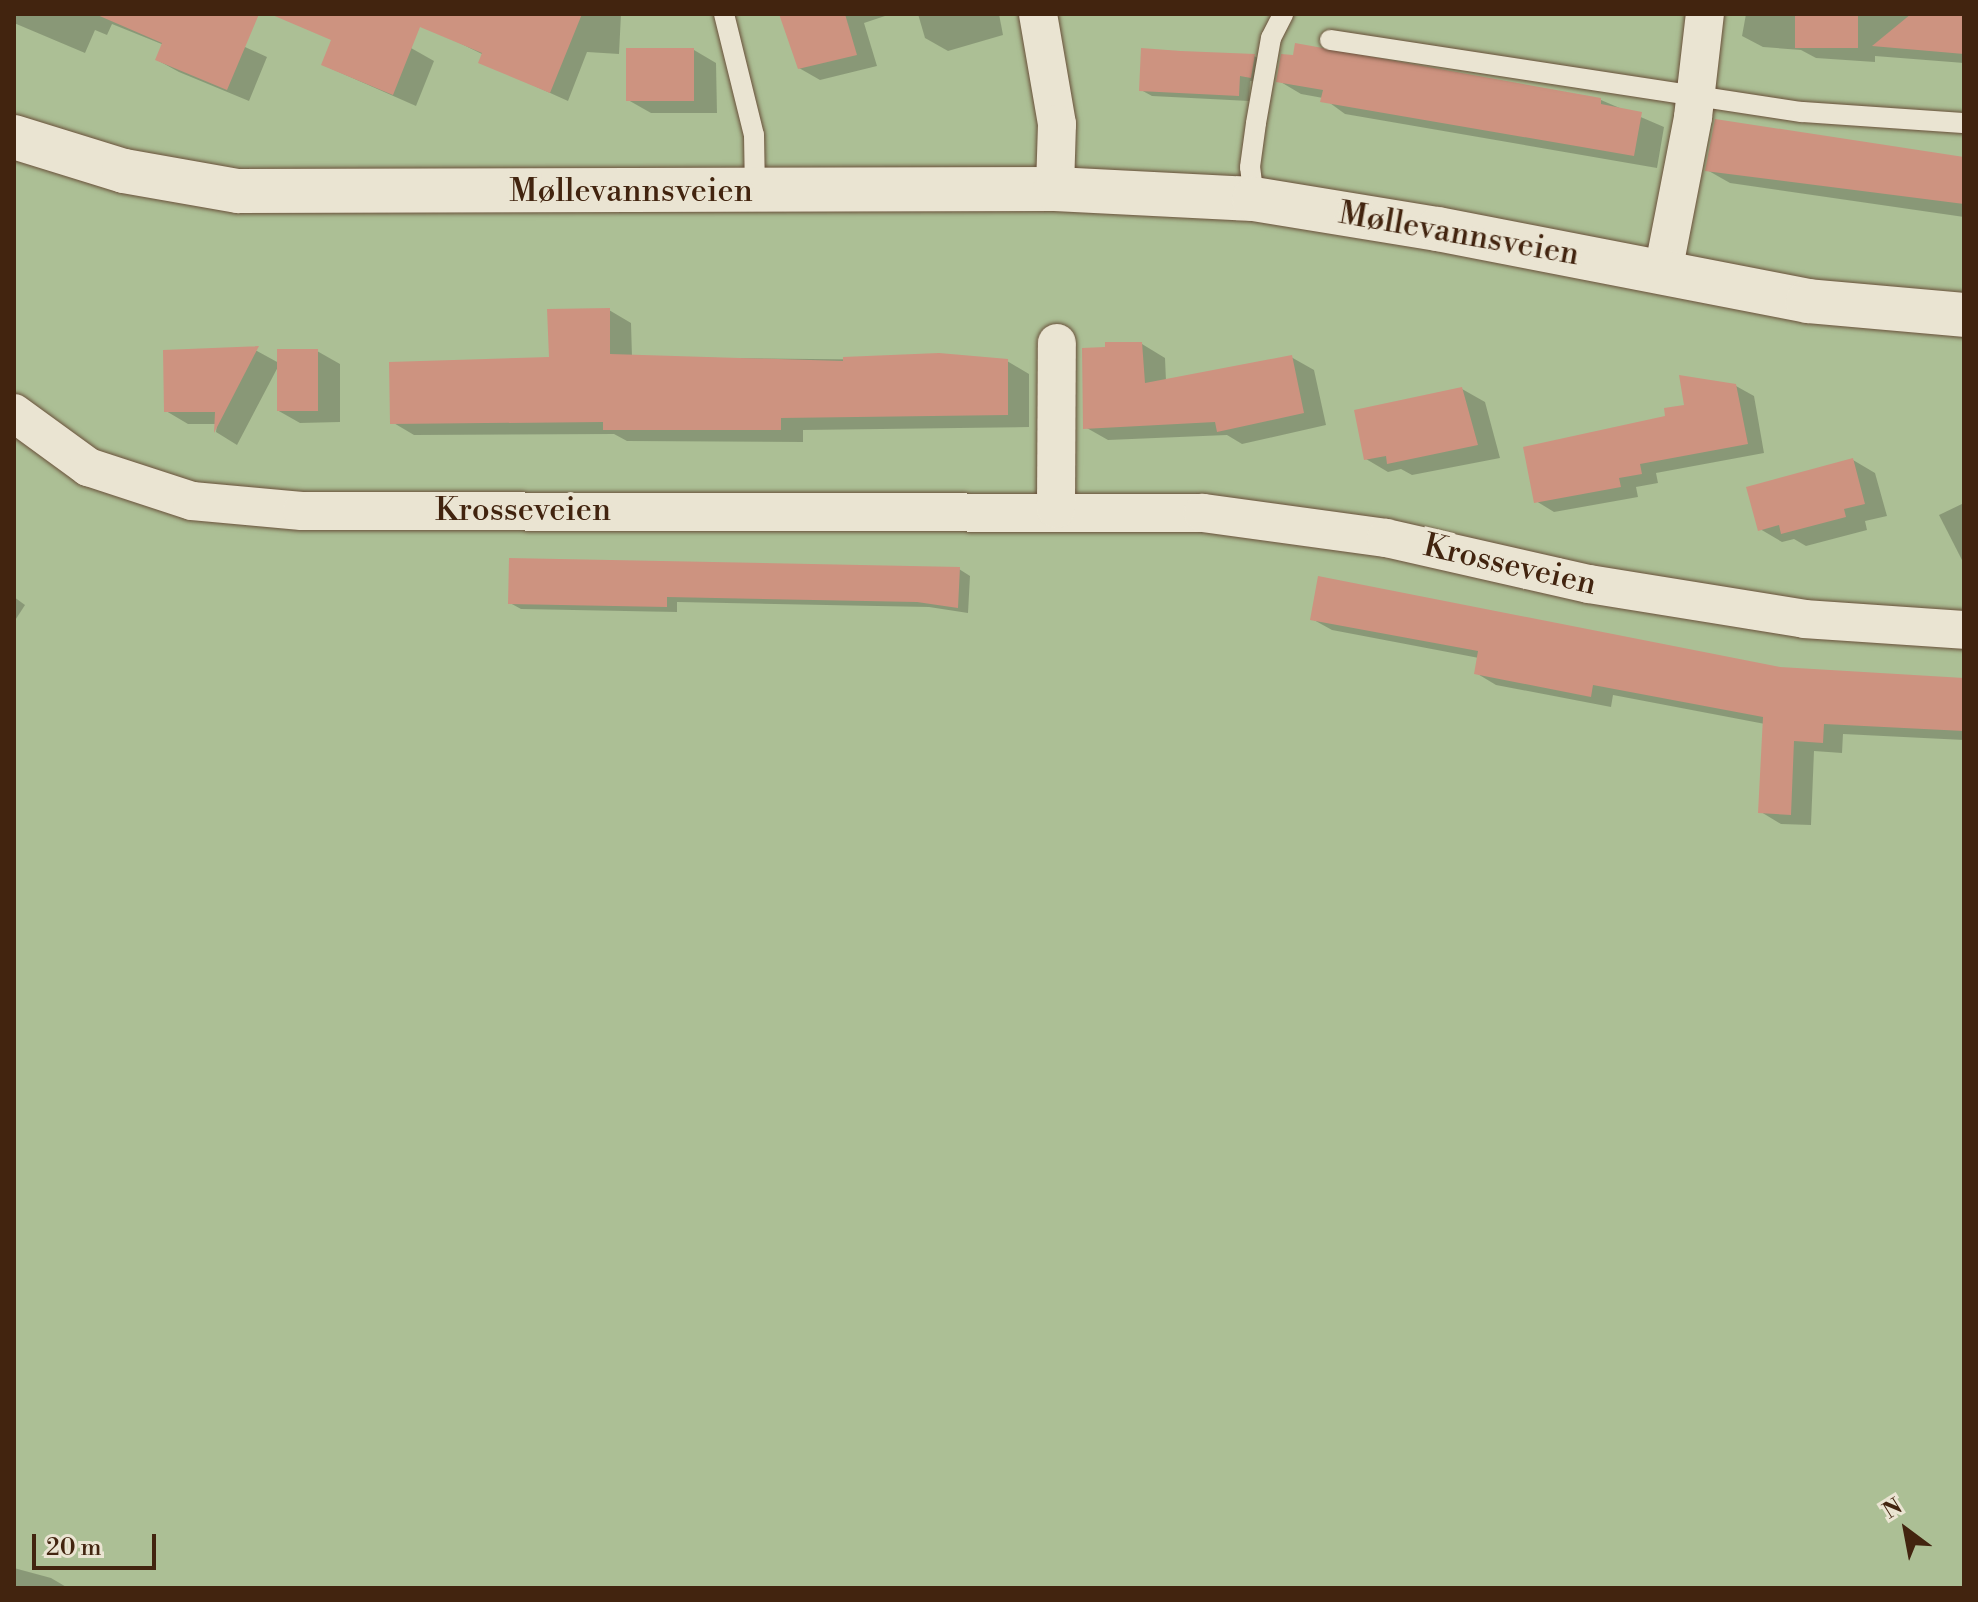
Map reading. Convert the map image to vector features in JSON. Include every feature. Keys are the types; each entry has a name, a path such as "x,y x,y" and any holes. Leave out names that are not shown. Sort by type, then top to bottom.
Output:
{"main road":[{"name":"Møllevannsveien","path":"14,137 124,171 238,191 1055,189 1254,199 1808,301 1964,315"}],"street":[{"path":"1038,14 1057,124 1055,189"},
{"path":"1663,272 1705,14"},
{"path":"1056,509 1057,343"},
{"name":"Krosseveien","path":"23,434 88,467 192,501 302,511 1010,514 1056,509 1203,513 1287,522 1463,552 1589,584 1804,619 1964,630"}],"lane":[{"path":"724,14 754,135 755,190"},
{"path":"1254,199 1250,167 1256,123 1271,38 1283,14"},
{"path":"1330,40 1802,112 1964,123"}],"green space":[{"path":"14,14 1964,14 1964,1588 14,1588"}],"building":[{"path":"95,14 259,14 227,90 155,60 162,43"},
{"path":"270,14 582,14 550,93 478,63 482,53 420,27 393,95 321,65 331,40"},
{"path":"779,14 845,14 857,55 798,69"},
{"path":"1795,14 1858,14 1858,48 1795,48"},
{"path":"1911,14 1964,14 1964,54 1872,46"},
{"path":"1295,43 1601,98 1601,104 1642,112 1634,156 1320,102 1323,90 1276,82 1281,54 1293,55"},
{"path":"626,48 694,48 694,101 626,101"},
{"path":"1141,48 1255,54 1251,78 1240,76 1239,96 1139,91"},
{"path":"1715,119 1964,157 1964,204 1705,171"},
{"path":"610,308 610,354 843,361 843,357 939,353 1008,359 1008,415 781,418 781,430 603,430 603,422 390,424 389,362 549,357 547,309"},
{"path":"1105,342 1142,342 1145,383 1292,355 1304,413 1217,432 1215,422 1083,429 1082,348 1105,347"},
{"path":"259,346 214,433 215,412 164,412 163,350"},
{"path":"277,349 318,349 318,411 277,411"},
{"path":"1679,375 1736,384 1748,444 1640,464 1642,474 1619,478 1621,487 1534,503 1523,447 1665,416 1664,408 1684,405"},
{"path":"1462,387 1478,445 1387,464 1386,456 1364,460 1354,410"},
{"path":"1853,458 1865,504 1844,509 1846,517 1781,534 1779,525 1758,531 1746,487"},
{"path":"509,558 960,567 958,608 917,602 667,597 667,607 508,604"},
{"path":"1318,576 1780,667 1964,678 1964,731 1824,724 1823,743 1794,741 1791,815 1758,813 1763,717 1593,685 1591,697 1474,674 1478,651 1310,620"}]}
